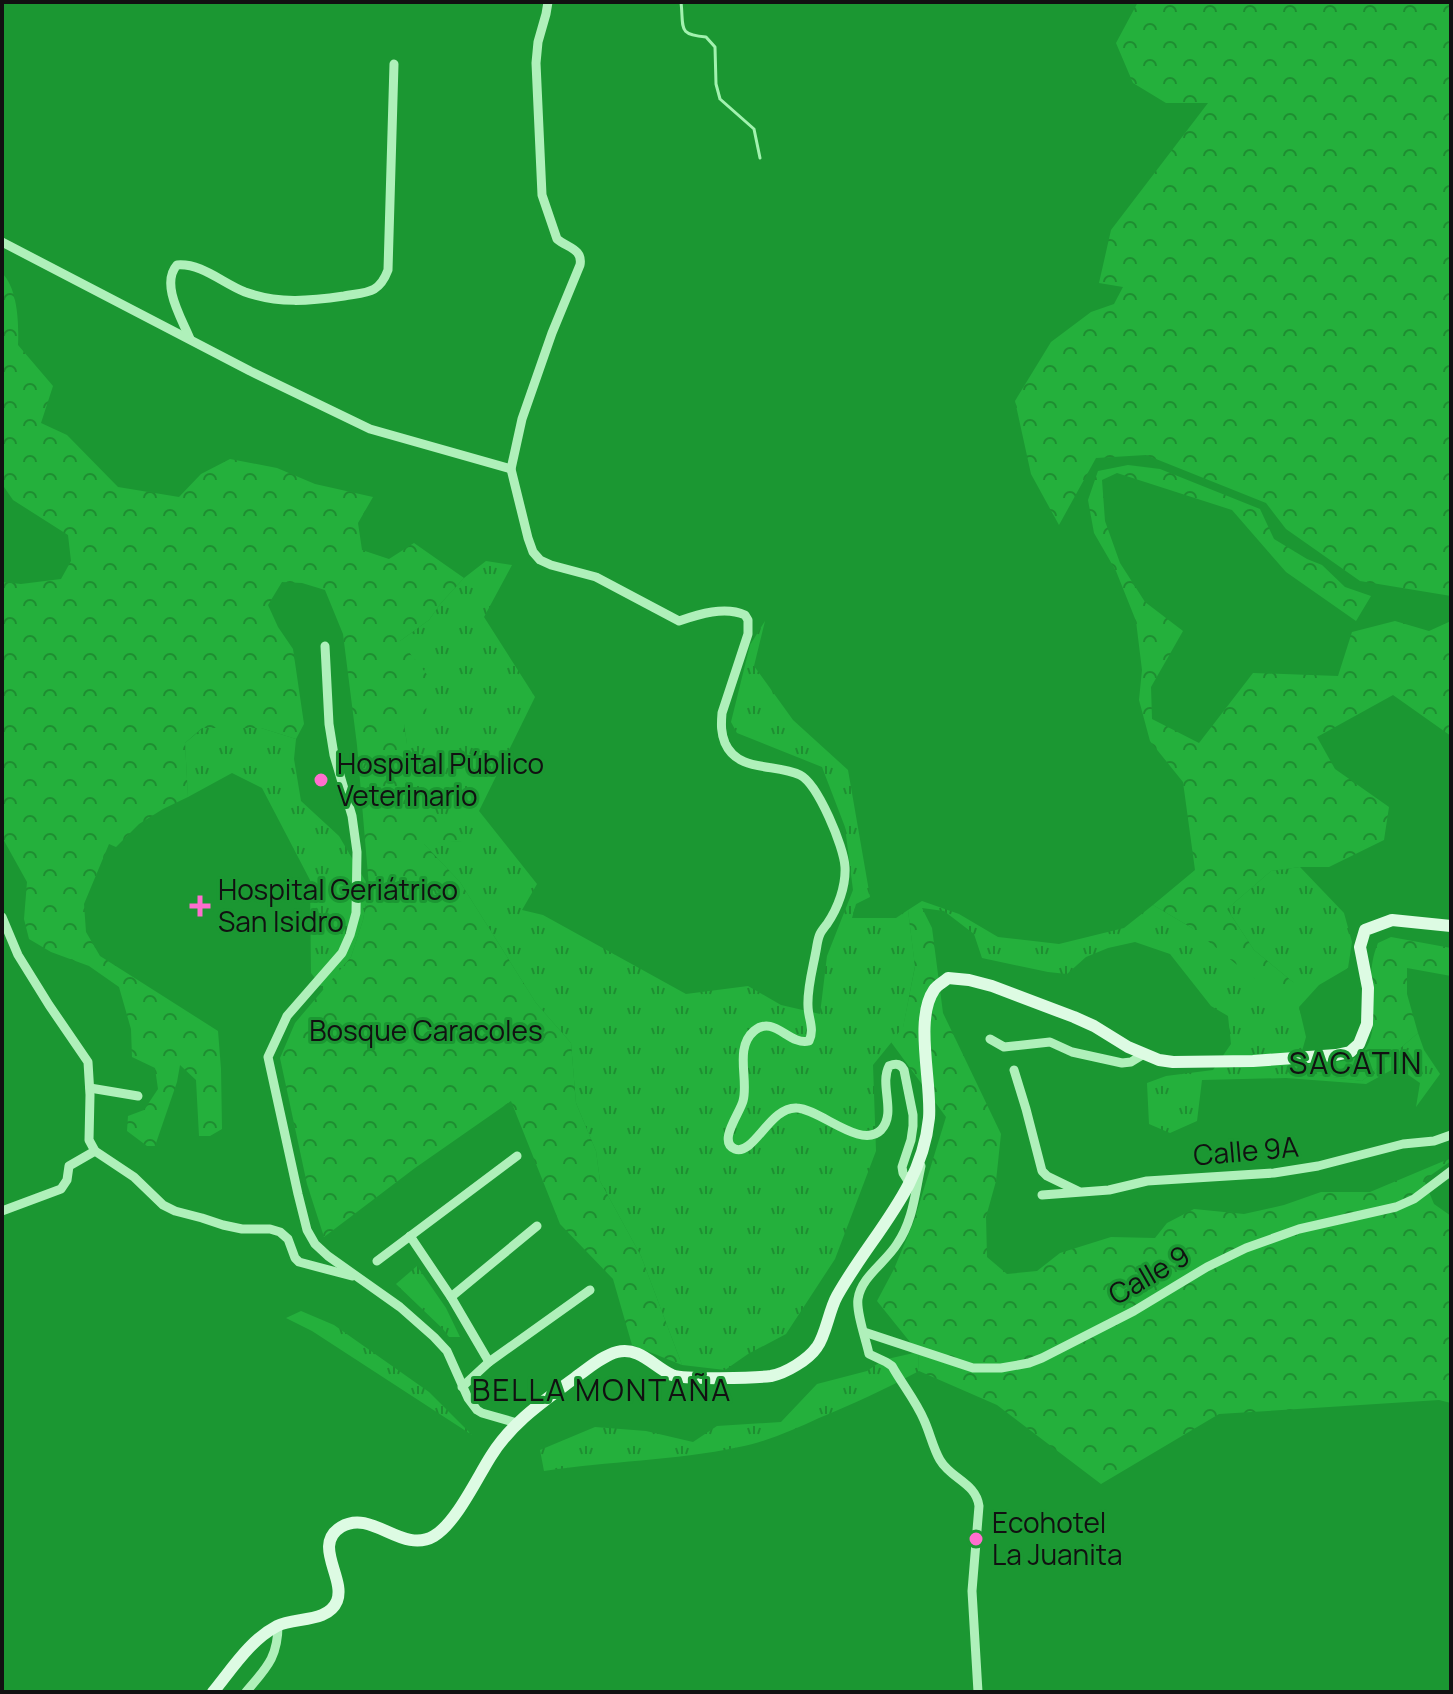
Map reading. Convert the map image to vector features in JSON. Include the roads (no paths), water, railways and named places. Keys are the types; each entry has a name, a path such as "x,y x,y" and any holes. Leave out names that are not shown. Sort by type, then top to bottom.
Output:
{"main road":[{"path":"213,1692 258,1639 278,1625 326,1614 333,1608 338,1592 329,1553 333,1535 341,1527 363,1522 404,1539 424,1541 432,1537 452,1519 493,1452 517,1423 603,1357 629,1351 674,1376 691,1378 771,1376 793,1368 817,1347 835,1298 910,1184 926,1143 929,1114 927,1007 935,989 948,978 992,986 1074,1017 1159,1060 1253,1061 1336,1055 1350,1052 1364,1034 1369,1011 1368,988 1360,947 1365,930 1392,920 1451,926"}],"street":[{"path":"548,2 536,53 542,195 557,239 578,251 581,257 522,419 511,469 528,538 540,560 596,577 679,621 704,613 731,611 745,615 748,620 748,634 722,713 723,738 736,759 806,779 837,833 845,863 845,880 838,902 827,924 819,932 808,993 812,1035 804,1043 764,1025 748,1039 743,1064 745,1096 729,1130 729,1143 738,1150 748,1147 774,1118 793,1107 811,1111 855,1134 878,1134 888,1114 885,1077 889,1066 898,1064 904,1070 913,1115 911,1140 902,1167 910,1184"},
{"path":"190,339 169,282 171,272 177,265 197,267 244,291 274,300 326,299 371,291 383,283 388,270 394,64"},
{"path":"2,242 370,429 511,469"},
{"path":"325,646 329,724 334,755 352,816 357,852 356,913 342,953 287,1016 268,1057 307,1230 315,1244 328,1256 400,1307 434,1337 447,1351 462,1387 477,1410 517,1423"},
{"path":"2,917 18,955 88,1062 89,1140 95,1151 134,1177 163,1205 175,1211 242,1229 280,1232 288,1239 299,1262 358,1278"},
{"path":"990,1039 1004,1047 1050,1042 1072,1052 1122,1063 1131,1062 1144,1054"},
{"path":"1014,1070 1042,1171 1081,1192"},
{"path":"90,1088 138,1096"},
{"name":"Calle 9A","path":"1042,1195 1109,1190 1147,1181 1274,1173 1451,1135"},
{"path":"926,1143 910,1220 897,1244 864,1284 858,1295 857,1307 869,1354 892,1366 923,1417 940,1460 978,1497 972,1603 978,1692"},
{"path":"2,1211 61,1189 67,1180 69,1166 95,1151"},
{"path":"377,1261 517,1156"},
{"name":"Calle 9","path":"864,1332 973,1368 1001,1368 1029,1363 1134,1311 1207,1267 1246,1248 1299,1229 1396,1207 1414,1199 1451,1171"},
{"path":"451,1297 537,1226"},
{"path":"410,1236 489,1362"},
{"path":"462,1387 489,1362 590,1290"},
{"path":"246,1692 274,1655 278,1644 278,1625"}],"waterway":[{"path":"681,2 686,32 706,37 715,47 716,84 720,99 754,129 760,158"}],"place":[{"name":"Hospital Público Veterinario","path":"321,780"},
{"name":"Hospital Geriátrico San Isidro","path":"200,906"},
{"name":"Ecohotel La Juanita","path":"976,1539"}],"district":[{"name":"SACATIN","path":"1356,1064"},
{"name":"BELLA MONTAÑA","path":"602,1391"}],"park label":[{"name":"Bosque Caracoles","path":"426,1031"}]}
